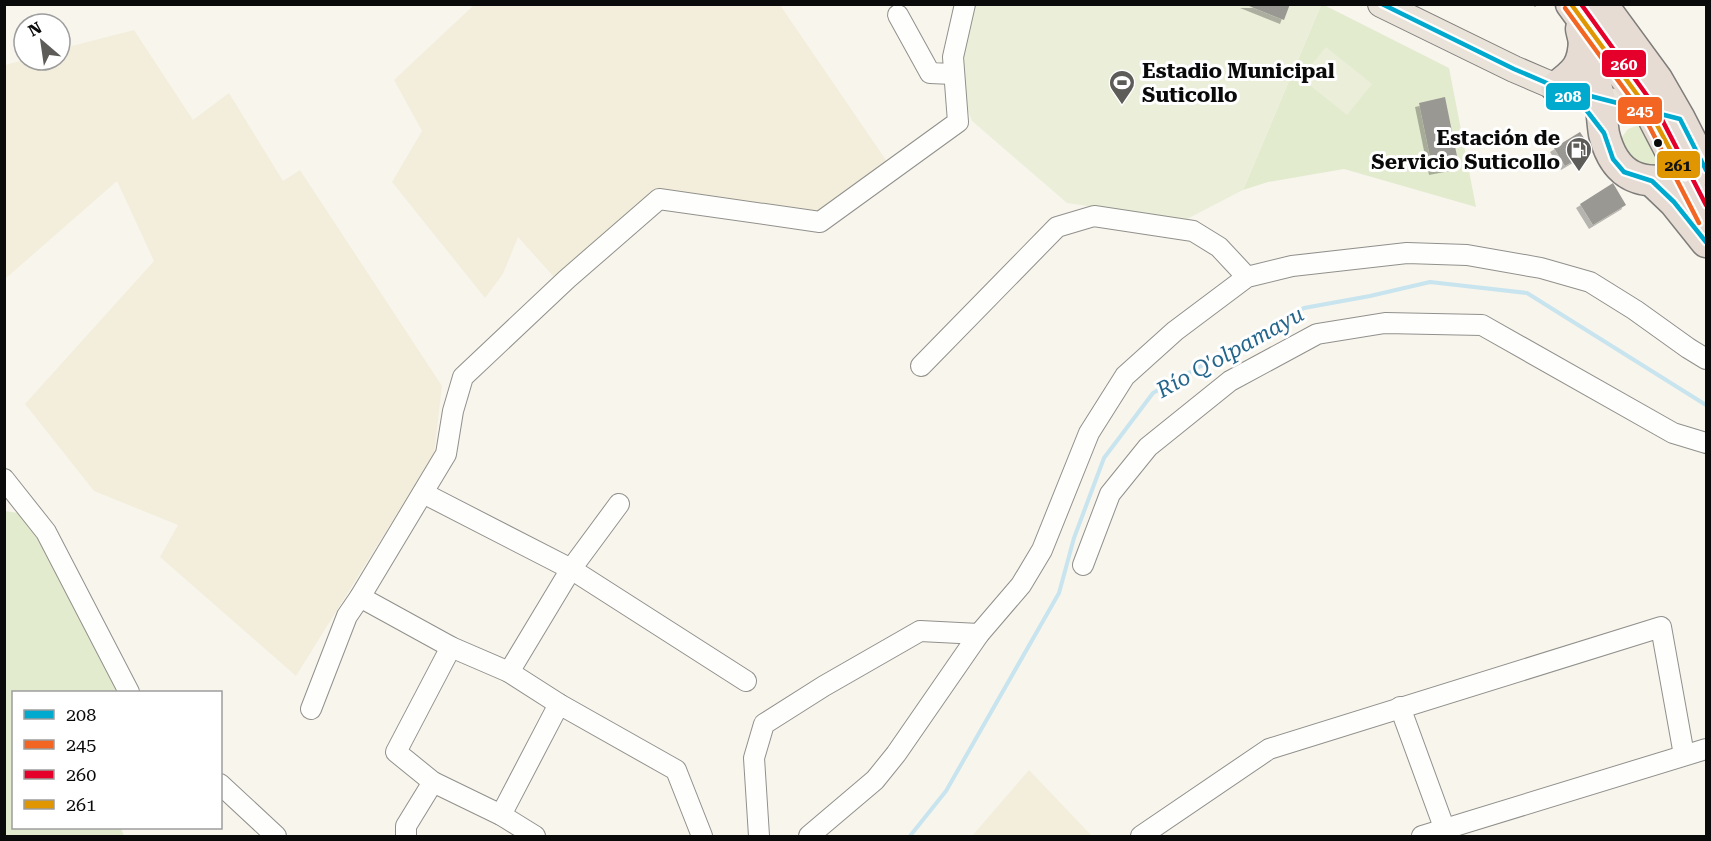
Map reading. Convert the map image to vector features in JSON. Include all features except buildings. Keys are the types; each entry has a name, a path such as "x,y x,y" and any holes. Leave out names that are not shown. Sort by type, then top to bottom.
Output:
{"highway":[{"path":"1556,87 1578,69 1583,55 1584,16"},
{"path":"1584,16 1604,133 1613,159 1624,172 1652,181 1671,180 1701,172"},
{"path":"1584,16 1650,111 1701,172"},
{"path":"1584,16 1657,79 1680,118 1701,172 1707,220"},
{"path":"1652,181 1674,202 1707,242"}],"main road":[{"path":"1381,4 1556,87 1680,118"},
{"path":"1556,87 1587,111 1604,133"}],"street":[{"path":"311,709 347,616 446,454 453,411 463,377 567,279 659,199 820,222 958,122 953,57 964,4"},
{"path":"898,15 930,73 953,74"},
{"path":"921,366 1057,227 1094,216 1192,231 1219,247 1247,277"},
{"path":"809,837 875,780 896,754 980,634 1021,585 1042,550 1089,433 1125,376 1175,331 1247,277 1292,266 1407,253 1467,255 1541,268 1590,282 1707,359"},
{"path":"1083,565 1110,495 1148,447 1230,381 1317,334 1385,323 1482,325 1673,433 1707,443"},
{"path":"4,479 14,501 46,532 128,691"},
{"path":"423,493 571,568 746,681"},
{"path":"509,672 571,568 619,504"},
{"path":"360,597 451,647 509,672 559,704 676,770 702,837"},
{"path":"1141,837 1269,749 1661,627 1684,755"},
{"path":"759,837 754,758 764,724 824,686 920,631 980,634"},
{"path":"451,647 396,752 433,782 501,815 535,837"},
{"path":"501,815 559,704"},
{"path":"1400,707 1444,830"},
{"path":"1422,837 1707,749"},
{"path":"406,837 406,826 433,782"},
{"path":"222,786 276,837"}],"shaded area":[{"path":"475,4 780,5 888,163 815,216 658,193 554,277 518,237 503,274 485,298 392,182 422,131 394,80"},
{"path":"134,30 193,120 229,93 283,181 300,170 442,386 434,454 296,676 160,557 178,525 94,491 25,404 154,261 117,181 5,279 5,65 12,63 12,72 72,72 72,46"},
{"path":"1029,770 1092,836 972,836"}],"green space":[{"name":"Estadio Municipal Suticollo","path":"973,5 1321,5 1243,190 1185,220 1067,203 972,121 960,91 962,53"},
{"path":"1321,5 1449,68 1476,207 1344,169 1268,182 1243,190"},
{"path":"1326,47 1372,84 1347,115 1301,78"},
{"path":"1641,124 1661,158 1654,167 1638,171 1619,141 1628,129"},
{"path":"5,511 18,513 38,539 117,691 12,691 12,829 121,829 124,836 5,836"}],"waterway":[{"name":"Río Q'olpamayu","path":"910,836 946,791 1059,593 1074,538 1104,458 1153,393 1304,308 1430,282 1527,293 1706,405"}],"transit line":[{"name":"208","path":"1382,4 1514,69 1556,87 1587,111 1604,133 1613,159 1624,172 1652,181 1674,202 1706,242"},
{"name":"261","path":"1571,4 1650,112 1685,177"},
{"name":"260","path":"1581,4 1656,108 1706,205"},
{"name":"245","path":"1565,8 1644,116 1699,223"},
{"name":"208","path":"1559,88 1680,119 1706,170"}],"place":[{"name":"Estadio Municipal Suticollo","path":"1122,106"},
{"name":"Estación de Servicio Suticollo","path":"1579,173"}]}
